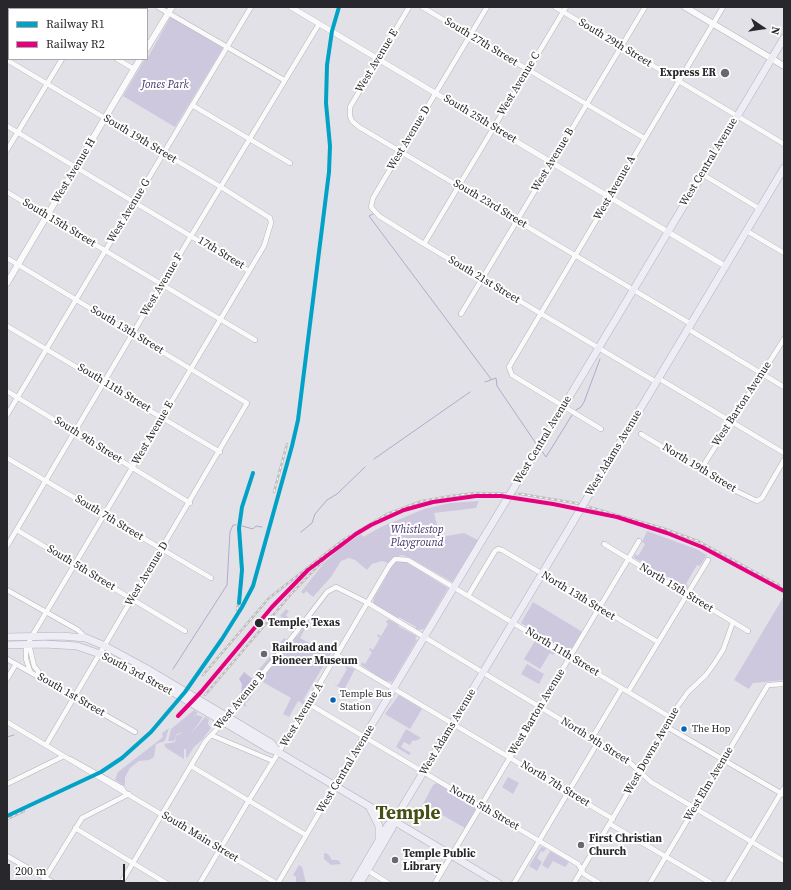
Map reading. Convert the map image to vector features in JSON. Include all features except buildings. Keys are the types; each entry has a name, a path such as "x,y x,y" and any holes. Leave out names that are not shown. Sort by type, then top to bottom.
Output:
{"main road":[{"path":"148,46 172,7"},
{"path":"685,7 784,66"},
{"name":"West Central Avenue","path":"335,786 598,347 634,290 736,115 784,38"},
{"name":"West Avenue H","path":"7,284 139,60"},
{"name":"West Adams Avenue","path":"360,883 392,828 394,821 784,168"},
{"path":"7,637 32,636"},
{"name":"South 3rd Street","path":"32,636 86,638 105,646 239,728 272,743 278,752 498,883"},
{"path":"7,645 29,644"},
{"name":"South 3rd Street","path":"29,644 69,645 84,648 146,672"},
{"path":"368,806 378,821 379,840"},
{"name":"West Adams Avenue","path":"354,883 388,825 394,821"}],"street":[{"path":"158,7 284,80"},
{"name":"West Avenue G","path":"7,415 251,7"},
{"name":"South 25th Street","path":"291,7 725,266"},
{"name":"West Avenue E","path":"350,116 350,107 409,7"},
{"name":"South 27th Street","path":"422,7 644,138"},
{"name":"West Avenue D","path":"372,208 372,198 402,152 487,7"},
{"name":"South 29th Street","path":"555,7 564,9 621,46 784,144"},
{"name":"West Avenue B","path":"461,314 645,7"},
{"name":"West Avenue A","path":"601,429 512,374 509,370 540,313 723,7"},
{"name":"West Avenue C","path":"424,244 564,9"},
{"name":"West Avenue F","path":"7,546 76,432 162,284 319,24"},
{"name":"South 19th Street","path":"7,60 163,154 221,187 271,221"},
{"path":"7,150 61,60"},
{"path":"119,60 134,69"},
{"path":"192,105 290,163"},
{"name":"South 23rd Street","path":"350,116 352,121 359,127 634,290 784,387"},
{"name":"17th Street","path":"7,126 250,270"},
{"path":"702,174 760,208"},
{"name":"South 15th Street","path":"7,192 255,340"},
{"name":"South 21st Street","path":"372,208 379,216 540,313 784,453"},
{"name":"West Avenue E","path":"30,671 26,659 26,648 32,636 264,246 271,221"},
{"path":"747,231 784,253"},
{"name":"South 13th Street","path":"7,258 192,368 247,403"},
{"name":"South 11th Street","path":"7,326 220,452"},
{"name":"West Barton Avenue","path":"701,469 784,338"},
{"name":"South 9th Street","path":"7,391 190,503"},
{"name":"West Avenue D","path":"46,745 220,452 247,403"},
{"name":"North 19th Street","path":"641,434 734,490 757,500 762,498 784,460"},
{"name":"South 7th Street","path":"7,458 211,578"},
{"name":"South 5th Street","path":"17,530 185,631"},
{"name":"West Barton Avenue","path":"436,883 639,541"},
{"name":"North 15th Street","path":"604,544 748,631"},
{"name":"North 13th Street","path":"468,596 495,551 498,549 658,642"},
{"name":"West Avenue A","path":"200,883 278,752 309,704 388,566 395,559 408,560 454,587"},
{"path":"628,692 708,560"},
{"name":"West Avenue B","path":"121,883 211,735 238,707 238,703 294,636 329,590 334,587 340,588 368,603"},
{"name":"North 11th Street","path":"454,587 670,717"},
{"name":"South 3rd Street","path":"7,590 78,630 86,638"},
{"path":"368,603 425,638"},
{"name":"West Downs Avenue","path":"574,883 641,772 667,727 670,717 688,692 706,675 723,650 733,622"},
{"name":"North 9th Street","path":"425,638 626,759 651,782 784,861"},
{"path":"29,644 34,666 38,671 39,676"},
{"path":"337,655 394,689"},
{"name":"South 1st Street","path":"7,659 135,732"},
{"path":"7,679 16,664"},
{"name":"West Elm Avenue","path":"650,883 768,685 784,684"},
{"path":"592,738 622,688"},
{"name":"North 7th Street","path":"394,689 613,819"},
{"path":"309,704 365,737"},
{"name":"South Main Street","path":"7,722 75,764 277,883"},
{"path":"667,727 783,794"},
{"path":"211,735 273,761"},
{"name":"North 5th Street","path":"365,737 423,773 540,840 578,864 584,874 599,883"},
{"path":"514,883 598,742"},
{"path":"7,784 65,757"},
{"path":"191,766 306,835"},
{"name":"West Central Avenue","path":"277,883 335,786"},
{"path":"727,883 752,841 783,794 784,788"},
{"path":"42,883 75,828 85,816 126,793"},
{"path":"610,824 711,883"},
{"path":"75,828 166,883"},
{"path":"7,856 54,883"},
{"path":"367,870 388,883"}],"green space":[{"name":"Jones Park","path":"171,16 223,48 175,127 123,96 144,60 148,60 148,57"},
{"name":"Whistlestop Playground","path":"479,501 476,508 434,513 440,537 464,533 478,540 452,582 408,557 401,555 393,558 388,563 382,561 372,564 367,570 355,560 349,558 341,561 331,577 313,597 306,591 304,594 301,592 323,564 340,548 361,534 363,537 381,527 424,509 450,503"},
{"path":"647,531 696,549 707,555 700,566 697,565 686,584 688,586 687,588 634,558 635,554 638,556 645,544 642,542"},
{"path":"398,561 405,561 448,588 424,629 415,629 416,627 399,617 398,619 375,605 373,602 394,563"},
{"path":"784,596 784,680 753,683 749,689 734,680"},
{"path":"533,602 581,631 582,633 571,651 568,652 521,623"},
{"path":"286,609 289,611 286,615 293,623 288,629 285,626 284,619 280,616"},
{"path":"313,614 300,638 329,654 339,640 303,700 307,701 305,705 298,701 289,717 283,714 291,698 261,681 249,700 245,703 247,707 240,704 260,680 253,676 284,638 287,640 292,635 297,637"},
{"path":"387,620 390,620 417,636 415,639 417,640 392,682 384,681 361,665 362,662 365,664 372,652 369,650 370,648 373,650 380,638 377,636 378,634 381,636 388,624 386,622"},
{"path":"538,640 555,651 554,655 550,653 540,669 524,659 535,641"},
{"path":"527,664 544,674 539,684 521,674"},
{"path":"345,667 355,669 344,690 334,684 338,685 347,669"},
{"path":"399,695 422,709 410,729 385,714"},
{"path":"194,710 198,713 193,717 197,715 203,717 190,735 205,717 209,719 208,724 211,728 202,740 194,747 187,758 186,749 184,749 184,759 166,748 164,744 175,742 176,737 174,741 168,741 171,729"},
{"path":"169,728 165,741 156,744 154,757 149,760 139,761 130,768 125,777 125,786 115,780 118,772 163,737 162,733"},
{"path":"406,729 421,738 415,741 413,740 410,745 404,742 401,747 411,753 409,755 396,747"},
{"path":"508,777 519,783 513,794 502,787"},
{"path":"437,783 475,806 476,809 465,828 423,804 433,785"},
{"path":"541,847 546,848 544,852 541,851 537,858 542,862 537,871 529,866"},
{"path":"550,851 569,862 567,865 565,867 553,861 548,869 542,865"},
{"path":"324,853 328,854 332,860 338,860 341,864 331,865 324,859"},
{"path":"299,865 302,867 306,883 296,883 296,877 293,875"}],"shaded area":[{"path":"244,672 253,679 241,694 242,684 239,679"}],"waterway":[{"path":"373,214 369,216 491,379"},
{"path":"576,410 581,407 584,402 600,359"},
{"path":"485,382 496,378 497,386 537,445"},
{"path":"374,459 470,392"},
{"path":"541,450 546,457 572,415"},
{"path":"301,532 312,523 315,514 327,500 337,494 365,467"},
{"path":"173,669 227,585 230,532 233,525 236,525"},
{"path":"242,526 253,529 256,526 262,527"},
{"path":"7,737 14,735"}],"railway":[{"path":"18,811 101,772 122,758 151,732 185,692 222,639 253,586 298,420 329,172 330,146 326,103 327,65 332,31 339,7"},
{"path":"274,492 287,444"},
{"path":"237,610 242,582 239,528 242,507 253,473"},
{"path":"203,675 269,598 343,540 387,514 422,501 451,496 475,493 521,494 575,503 662,528 698,541 779,585"},
{"path":"205,695 292,593 325,559"},
{"path":"7,819 24,811"}],"rail line":[{"name":"R1","path":"7,816 101,772 122,758 151,732 185,692 222,639 253,586 298,420 329,172 330,146 326,103 327,65 332,31 339,7"},
{"name":"R1","path":"239,603 242,570 239,528 242,507 253,473"},
{"name":"R2","path":"178,716 201,692 272,607 308,570 356,534 371,525 404,510 433,502 476,496 501,496 553,504 617,517 667,533 702,547 784,591"}],"place":[{"name":"Express ER","path":"725,73"},
{"name":"Temple, Texas","path":"259,623"},
{"name":"Railroad and Pioneer Museum","path":"264,654"},
{"name":"Temple Bus Station","path":"333,700"},
{"name":"The Hop","path":"684,729"},
{"name":"First Christian Church","path":"581,845"},
{"name":"Temple Public Library","path":"395,860"}],"district":[{"name":"Temple","path":"408,814"}]}
